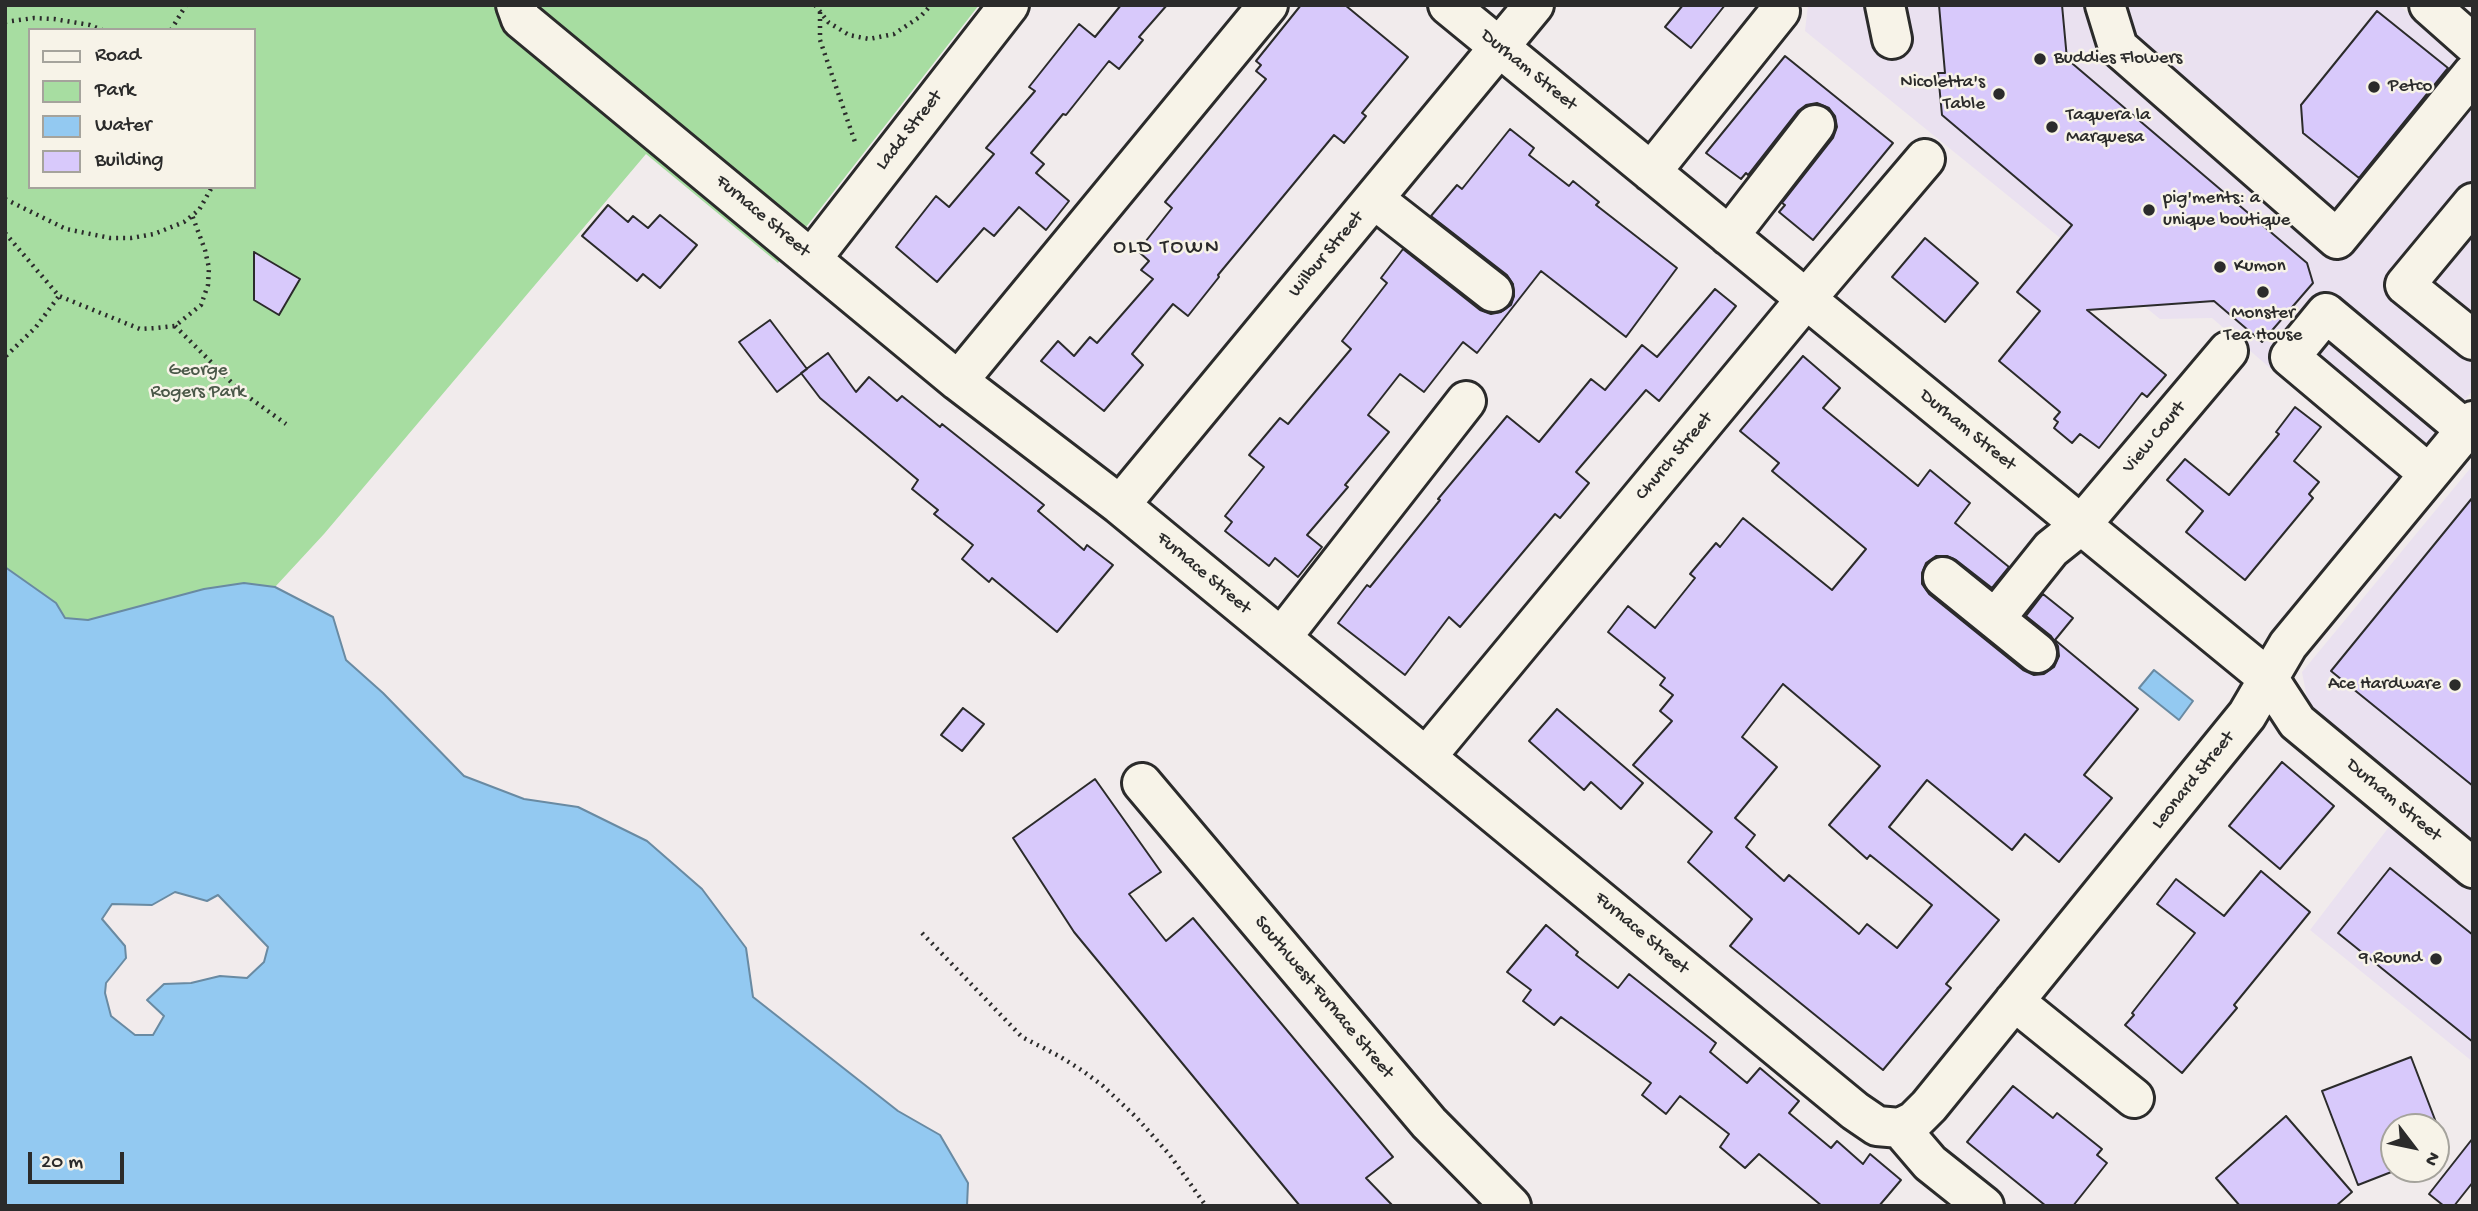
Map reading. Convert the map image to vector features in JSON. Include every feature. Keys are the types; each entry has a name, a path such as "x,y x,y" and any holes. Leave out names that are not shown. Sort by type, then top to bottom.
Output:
{"street":[{"name":"Ladd Street","path":"812,258 1009,5"},
{"path":"958,381 1268,5"},
{"name":"Durham Street","path":"1448,5 2269,679 2297,722 2473,867"},
{"name":"Wilbur Street","path":"1120,505 1534,5"},
{"path":"2105,5 2118,47 2337,239 2473,73"},
{"path":"2429,5 2473,44"},
{"path":"1651,172 1780,11"},
{"name":"Furnace Street","path":"519,12 958,381 1120,505 1855,1111 1877,1126 1899,1128"},
{"path":"1729,236 1815,125"},
{"name":"Church Street","path":"1426,757 1925,159"},
{"path":"1374,199 1493,292"},
{"path":"2473,203 2405,285 2473,340"},
{"path":"2429,474 2290,357 2326,313 2469,425"},
{"name":"View Court","path":"1995,619 2051,549 2081,525 2228,351"},
{"path":"1281,638 1466,401"},
{"name":"Leonard Street","path":"1899,1128 1914,1121 1929,1106 2247,715 2288,645 2469,425"},
{"path":"1943,577 2037,653"},
{"name":"Southwest Furnace Street","path":"1142,783 1429,1123 1511,1206"},
{"path":"2014,1001 2134,1098"},
{"path":"1899,1128 1930,1163 1983,1206"}],"path":[{"path":"172,28 186,5"},
{"path":"815,5 828,22 849,35 869,39 894,34 921,16 931,5"},
{"path":"820,12 820,40 854,141 872,180"},
{"path":"5,22 34,18 72,22 94,28"},
{"path":"5,199 66,229 110,238 131,238 170,229 192,215 209,196 211,189"},
{"path":"5,233 59,296 139,329 175,326 201,305 208,285 209,268 205,250 192,215"},
{"path":"6,356 36,327 59,296"},
{"path":"175,326 240,391 286,424"},
{"path":"922,933 1022,1037 1075,1066 1117,1098 1169,1154 1206,1206"}],"shaded area":[{"path":"1808,5 2399,5 2473,69 2473,390 2399,479 2212,318 2160,319 1805,31"},
{"path":"2473,465 2473,1062 2310,930 2415,793 2308,703 2302,672"}],"green space":[{"name":"George Rogers Park","path":"5,5 979,5 778,263 646,154 324,534 275,587 244,583 204,589 88,620 64,618 56,603 5,567"}],"water":[{"path":"5,567 56,603 65,618 88,620 204,589 244,583 275,587 333,617 346,660 383,693 464,776 524,799 578,807 647,841 702,889 746,948 753,997 898,1111 940,1135 968,1183 967,1206 5,1206","holes":["175,892 207,901 218,895 268,947 264,962 247,978 220,976 191,983 164,984 147,1000 164,1016 153,1035 135,1035 111,1016 105,993 106,983 126,958 125,946 102,919 112,904 152,905"]},
{"path":"2154,670 2193,701 2179,720 2139,688"}],"building":[{"path":"1121,5 1167,5 1139,37 1143,40 1119,69 1109,61 1066,115 1063,114 1031,153 1044,164 1036,173 1069,201 1046,230 1019,207 994,236 984,228 937,282 896,247 936,196 949,207 994,154 986,148 1035,91 1029,87 1079,24 1095,37"},
{"path":"1301,5 1345,5 1408,57 1362,113 1366,116 1344,143 1334,135 1218,275 1188,316 1173,304 1132,354 1143,365 1104,411 1041,361 1058,341 1074,356 1090,337 1097,343 1153,279 1141,270 1149,261 1138,251 1172,208 1165,202 1266,79 1256,71 1261,65 1256,61"},
{"path":"1683,5 1725,5 1691,48 1665,27"},
{"path":"1939,5 2062,5 2067,59 2307,263 2313,283 2262,342 2214,301 2087,310 2166,375 2147,397 2142,393 2099,448 2080,434 2072,443 2054,428 2058,422 2054,419 2060,412 1999,361 2040,311 2017,292 2072,225 1942,115 1938,73 1945,73"},
{"name":"Petco","path":"2377,11 2448,68 2359,178 2303,133 2301,105"},
{"path":"1785,56 1893,143 1813,240 1779,212 1785,205 1782,203 1833,138 1837,127 1835,116 1829,108 1817,103 1806,105 1798,111 1748,175 1746,173 1741,179 1706,153"},
{"path":"1510,129 1534,148 1529,155 1569,186 1573,181 1599,202 1596,205 1677,268 1626,337 1541,271 1477,353 1463,342 1424,392 1400,374 1368,415 1389,432 1345,485 1348,487 1307,535 1322,547 1298,577 1275,558 1269,566 1225,531 1232,522 1225,516 1264,467 1249,455 1280,418 1288,424 1351,349 1342,341 1387,283 1381,278 1403,249 1480,310 1491,314 1501,312 1511,305 1514,296 1513,284 1507,275 1431,216 1457,185 1462,189"},
{"path":"608,205 628,222 633,216 648,228 660,215 697,245 660,288 643,274 637,281 582,236"},
{"path":"1925,238 1978,283 1945,322 1892,277"},
{"path":"254,252 300,279 279,315 254,300"},
{"path":"1715,289 1736,306 1659,401 1646,390 1576,472 1589,483 1560,518 1555,514 1460,627 1449,617 1405,675 1338,623 1507,416 1539,442 1591,379 1605,390 1642,345 1657,357"},
{"path":"770,320 807,369 777,392 739,342"},
{"path":"828,353 856,392 869,377 897,401 902,396 940,427 942,424 1044,505 1038,511 1084,550 1087,545 1113,565 1057,632 992,578 989,582 962,559 973,545 934,514 938,510 912,489 918,480 820,398 801,373"},
{"path":"1803,356 1840,388 1823,408 1918,486 1930,470 1970,503 1955,523 2009,567 1992,588 1956,560 1947,556 1936,556 1926,563 1922,573 1922,584 1929,594 2023,670 2034,675 2044,674 2054,667 2059,656 2058,646 2051,636 2026,616 2043,594 2073,618 2055,640 2138,709 2084,775 2112,798 2059,862 2025,834 2012,850 1927,780 1889,827 1999,920 1946,984 1951,988 1883,1070 1730,946 1752,919 1688,862 1712,832 1633,765 1672,721 1660,711 1673,695 1660,685 1665,678 1608,632 1628,606 1655,628 1695,578 1690,574 1716,543 1720,547 1743,518 1832,590 1866,549 1772,471 1779,463 1740,431","holes":["1783,684 1880,766 1829,825 1867,859 1870,855 1932,905 1897,948 1867,924 1859,934 1789,875 1784,881 1746,847 1755,835 1735,818 1777,767 1742,737"]},
{"path":"2295,407 2321,427 2294,461 2319,482 2309,494 2313,498 2245,580 2186,532 2203,511 2167,480 2185,459 2229,495 2279,434 2276,432"},
{"path":"2473,497 2473,786 2331,671"},
{"path":"963,708 984,724 962,751 941,735"},
{"path":"1557,709 1643,783 1621,809 1591,782 1584,790 1529,741"},
{"path":"2282,762 2334,806 2280,869 2229,826"},
{"path":"1095,779 1161,872 1129,894 1166,941 1193,918 1393,1157 1366,1178 1393,1206 1300,1206 1074,932 1013,838"},
{"path":"2390,868 2473,935 2473,1042 2338,933"},
{"path":"2261,871 2310,912 2234,1005 2237,1008 2182,1073 2125,1025 2195,933 2157,904 2176,879 2224,916"},
{"path":"1546,925 1578,952 1576,955 1618,988 1629,974 1716,1043 1710,1052 1747,1083 1760,1068 1799,1101 1789,1113 1831,1148 1837,1141 1863,1164 1870,1154 1901,1180 1879,1206 1822,1206 1759,1154 1745,1168 1720,1147 1729,1134 1680,1096 1666,1114 1642,1095 1651,1083 1561,1017 1554,1025 1523,1001 1531,990 1507,972"},
{"path":"2411,1057 2432,1113 2380,1113 2380,1176 2358,1185 2322,1091"},
{"path":"2013,1086 2053,1118 2057,1113 2102,1149 2097,1155 2107,1163 2073,1206 2046,1206 1967,1142"},
{"path":"2286,1116 2352,1192 2336,1206 2240,1206 2216,1178"},
{"path":"2473,1138 2473,1182 2454,1206 2444,1206 2429,1194 2438,1183 2450,1183 2450,1167"}],"place":[{"name":"Buddies Flowers","path":"2040,59"},
{"name":"Petco","path":"2374,87"},
{"name":"Nicoletta's Table","path":"1999,94"},
{"name":"Taquera la Marquesa","path":"2052,127"},
{"name":"pig'ments: a unique boutique","path":"2149,210"},
{"name":"Kumon","path":"2220,267"},
{"name":"Monster Tea House","path":"2263,292"},
{"name":"Ace Hardware","path":"2455,685"},
{"name":"9 Round","path":"2436,959"}],"district":[{"name":"OLD TOWN","path":"1167,249"}]}
